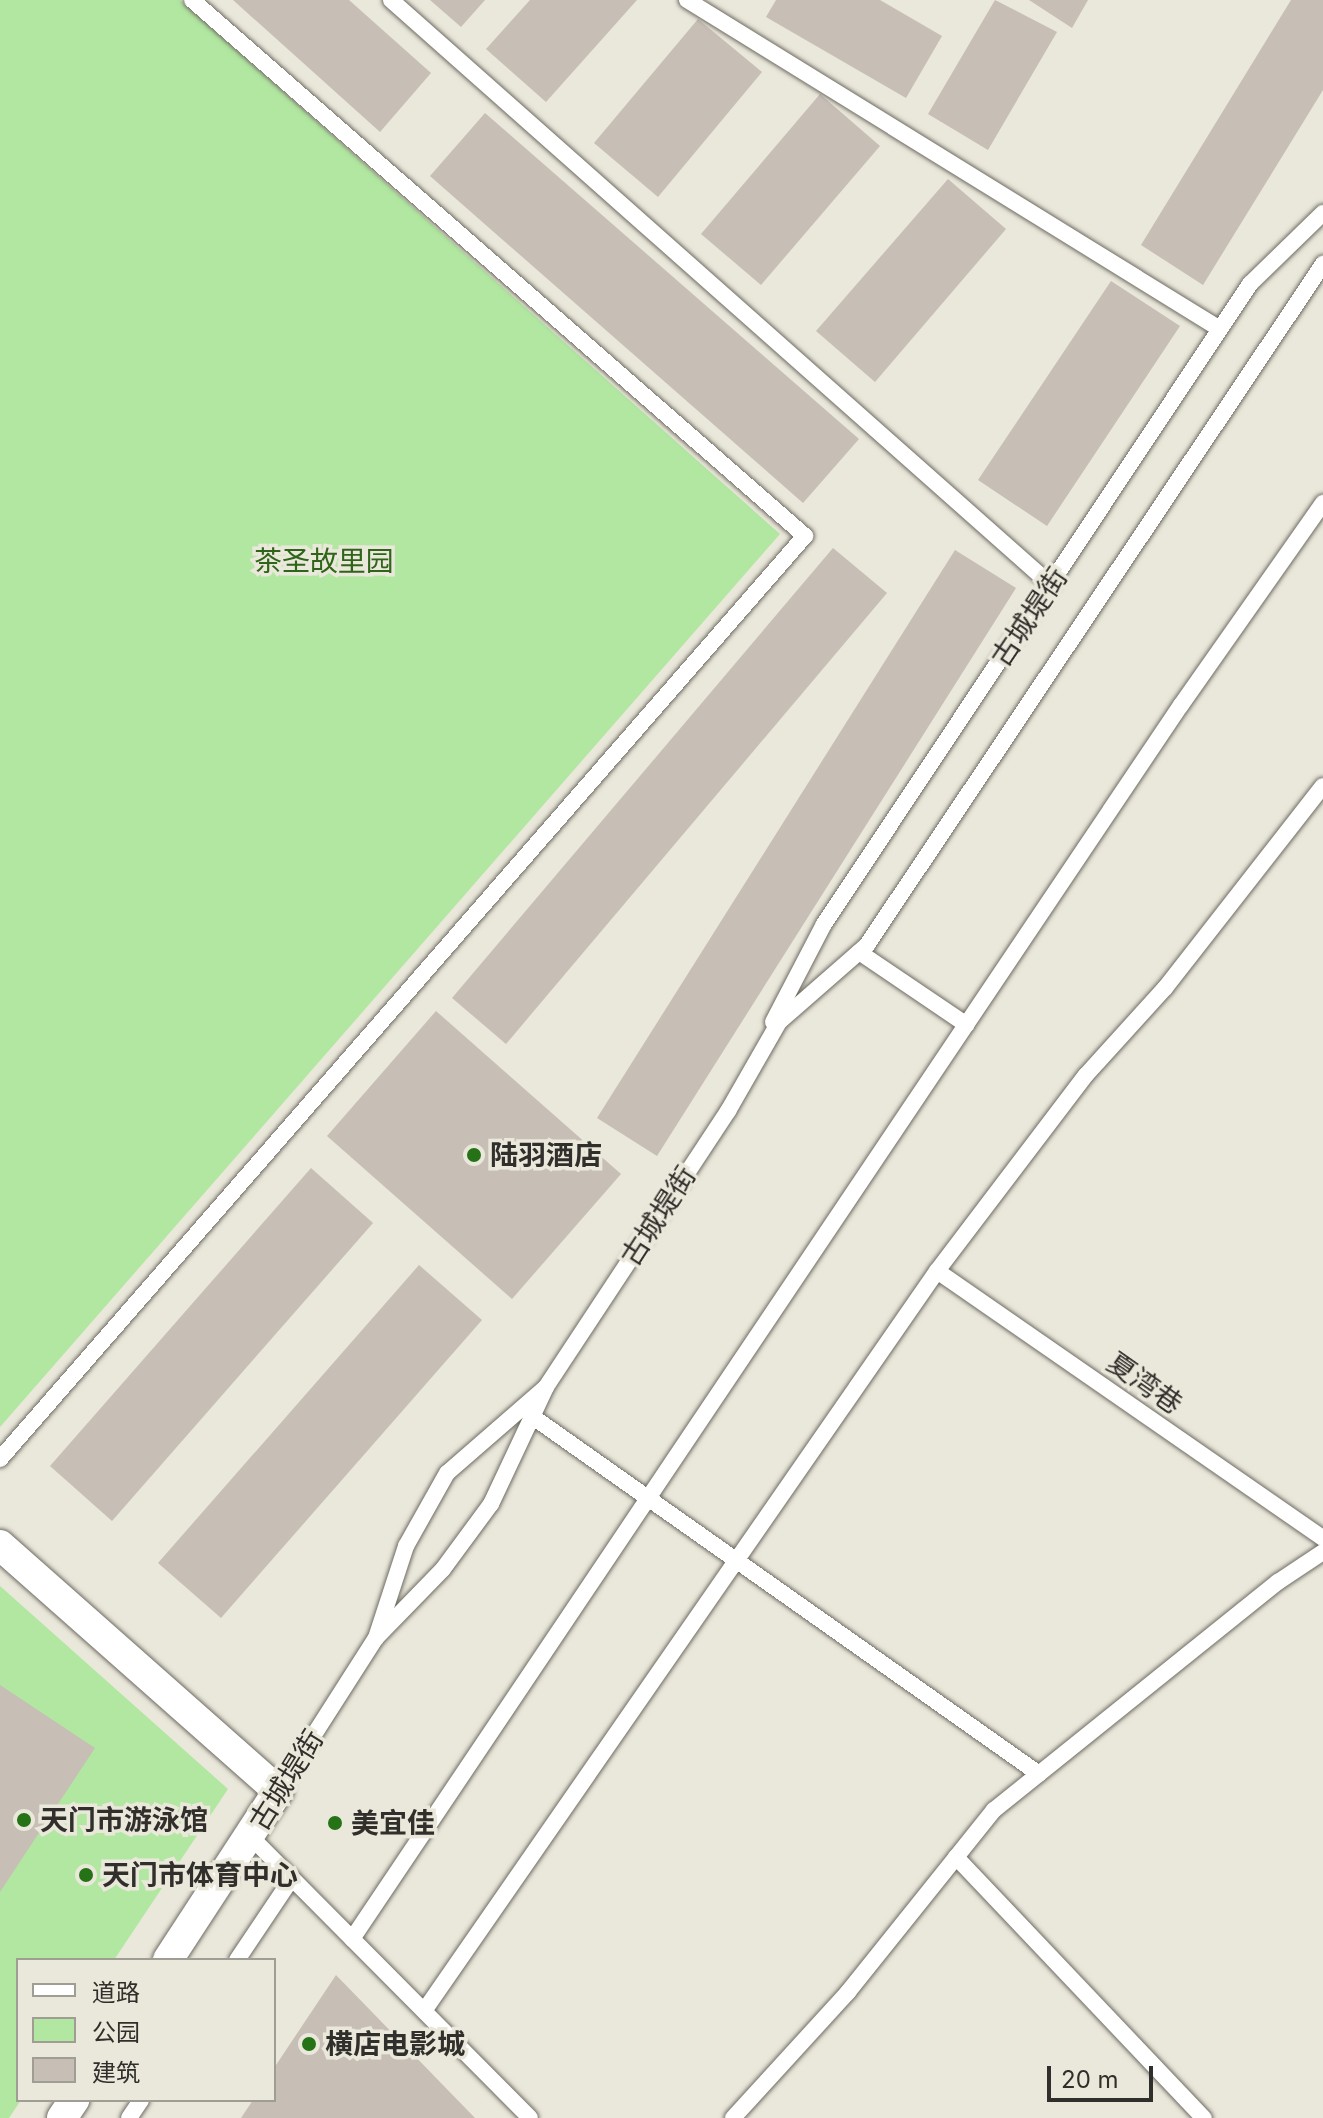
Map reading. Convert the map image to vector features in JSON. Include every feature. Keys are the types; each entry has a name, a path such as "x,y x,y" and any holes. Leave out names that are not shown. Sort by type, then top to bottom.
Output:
{"street":[{"path":"0,1545 278,1791"},
{"name":"古城堤街","path":"169,1958 278,1791"}],"lane":[{"path":"0,1459 805,536 192,0"},
{"path":"391,0 1051,585"},
{"path":"687,0 1220,329"},
{"name":"古城堤街","path":"766,1043 824,924 1220,329 1264,268 1323,213"},
{"name":"古城堤街","path":"278,1791 376,1638 469,1537 510,1472 546,1387 728,1111 779,1022 859,952 1322,269"},
{"path":"352,1939 967,1025 1323,503"},
{"path":"424,2011 937,1271 1086,1075 1165,988 1323,786"},
{"path":"859,952 967,1025"},
{"name":"夏湾巷","path":"937,1271 1323,1538"},
{"name":"古城堤街","path":"376,1638 406,1546 447,1473 546,1387"},
{"path":"533,1417 739,1558 1039,1774"},
{"path":"733,2118 848,1992 994,1810 1278,1582 1323,1552"},
{"path":"250,1836 530,2118"},
{"path":"956,1857 1204,2118"},
{"path":"238,1958 292,1878"}],"green space":[{"name":"茶圣故里园","path":"0,0 180,0 780,534 0,1427"},
{"name":"天门市体育中心","path":"0,1586 228,1789 115,1958 16,1958 16,2102 20,2102 9,2118 0,2118"}],"building":[{"path":"233,0 349,0 431,73 380,132"},
{"path":"430,0 485,0 461,27"},
{"path":"530,0 637,0 546,102 486,49"},
{"path":"776,0 880,0 942,36 906,98 766,17"},
{"path":"995,0 1057,32 988,150 928,114"},
{"path":"1029,0 1088,0 1072,28"},
{"path":"1291,0 1323,0 1323,90 1203,285 1141,245"},
{"path":"698,19 762,72 658,197 594,143"},
{"path":"820,94 880,146 761,285 701,234"},
{"path":"485,113 859,439 803,503 430,176"},
{"path":"948,179 1006,229 875,382 816,331"},
{"path":"1111,281 1180,326 1047,526 978,480"},
{"path":"833,548 887,593 506,1044 452,998"},
{"path":"955,550 1016,588 657,1156 597,1118"},
{"name":"陆羽酒店","path":"436,1011 621,1174 512,1299 327,1136"},
{"path":"311,1168 373,1223 112,1521 50,1466"},
{"path":"419,1265 482,1320 221,1618 158,1563"},
{"name":"天门市游泳馆","path":"0,1685 95,1748 0,1892"},
{"path":"336,1975 475,2118 241,2118 252,2102 276,2102 276,2065"}],"place":[{"name":"陆羽酒店","path":"474,1155"},
{"name":"天门市游泳馆","path":"24,1820"},
{"name":"美宜佳","path":"335,1823"},
{"name":"天门市体育中心","path":"86,1875"},
{"name":"横店电影城","path":"309,2044"}]}
